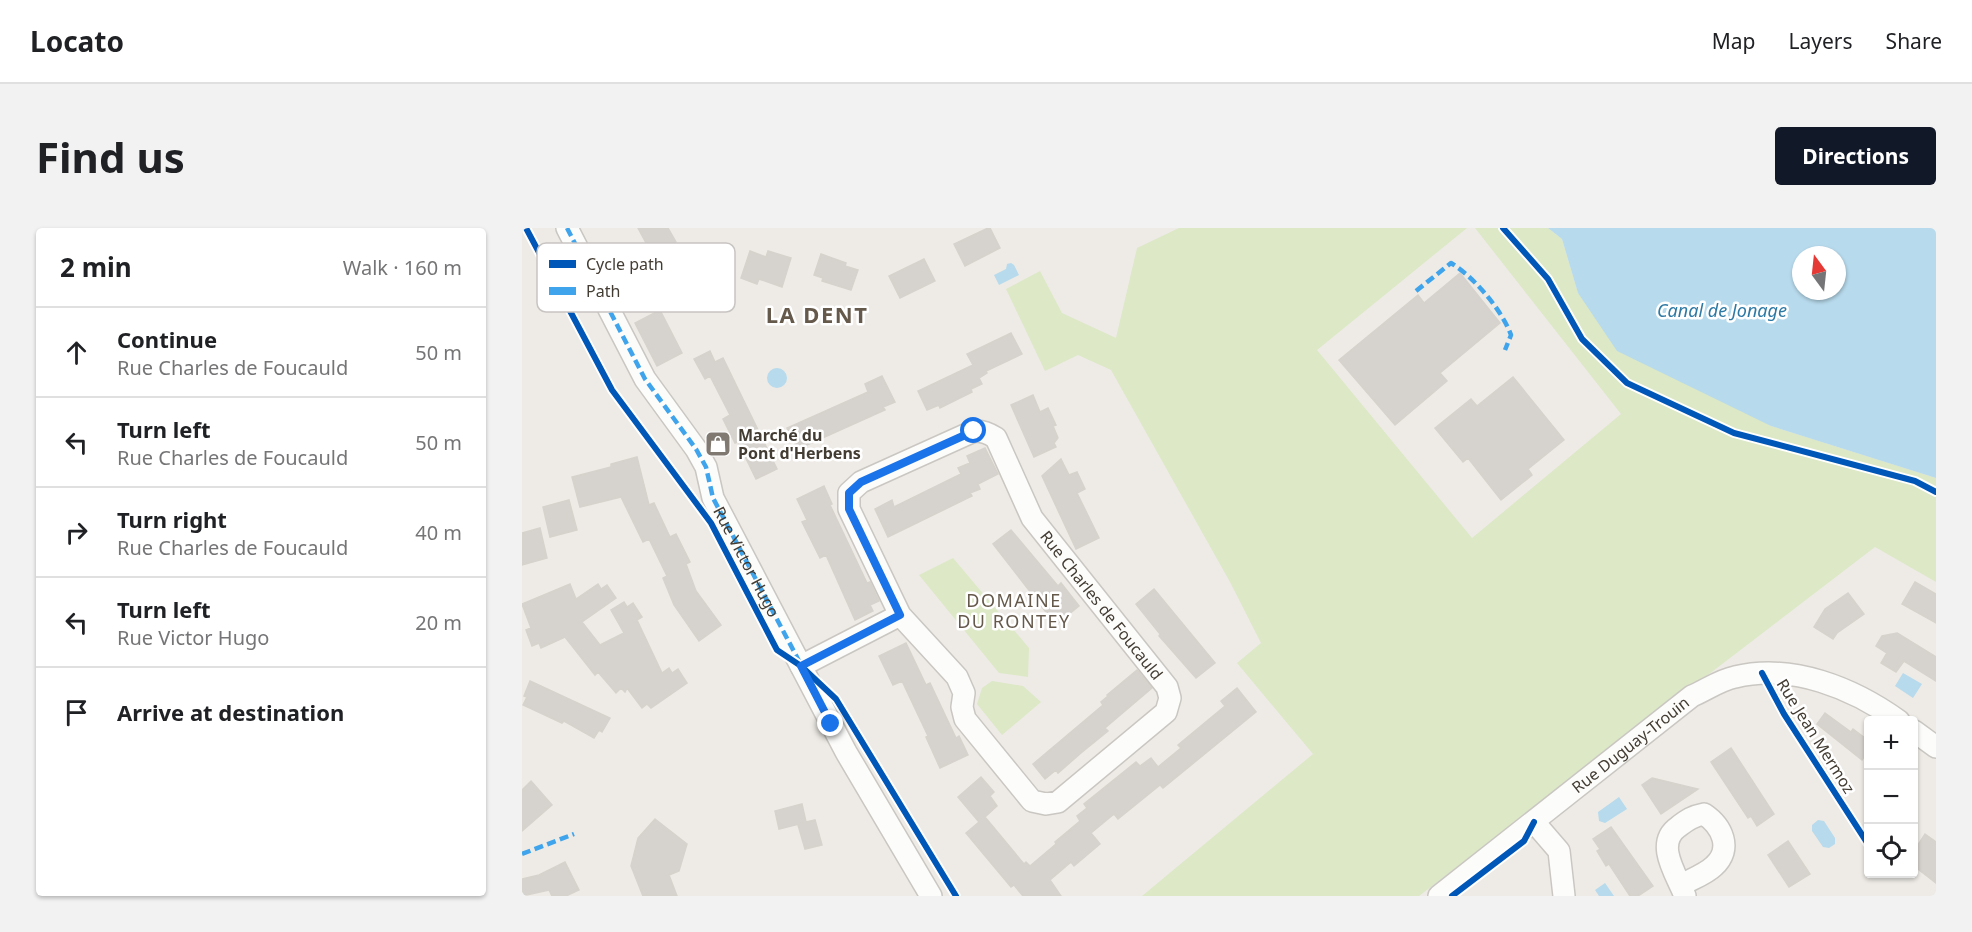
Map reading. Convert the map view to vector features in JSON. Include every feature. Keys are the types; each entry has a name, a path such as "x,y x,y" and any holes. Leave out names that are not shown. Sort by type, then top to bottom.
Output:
{"street":[{"name":"Rue Victor Hugo","path":"567,228 575,243"},
{"name":"Rue Victor Hugo","path":"610,312 645,379 696,449 706,468 713,498 846,752 931,896"},
{"name":"Rue Charles de Foucauld","path":"974,431 987,432 996,438 1032,518 1167,687 1170,698 1166,712 1058,802 1046,804 1032,801 965,719 962,707 964,693 957,677 900,615 849,509 849,493 861,482 974,431"},
{"path":"801,666 900,615"},
{"name":"Rue Duguay-Trouin","path":"1439,896 1692,696 1733,677 1762,673 1816,678 1879,706 1893,716"},
{"path":"1918,734 1936,747"},
{"path":"1534,822 1559,851 1564,896"}],"green space":[{"path":"1179,228 1467,228 1317,350 1472,538 1621,414 1475,228 1548,228 1562,239 1578,293 1771,426 1936,478 1936,582 1875,547 1419,896 1142,896 1313,754 1237,663 1261,643 1230,582 1111,370 1078,355 1045,371 1006,289 1040,271 1062,313 1116,338 1137,248"},
{"path":"953,558 1029,648 1028,677 999,673 919,575"},
{"path":"992,681 1023,686 1041,702 1002,735 977,704 982,688"}],"water":[{"name":"Canal de Jonage","path":"1548,228 1936,228 1936,478 1771,426 1617,351 1578,293 1562,239"},
{"path":"1011,263 1019,275 999,285 994,275 1006,269 1007,264"},
{"path":"773,368 781,368 787,374 787,382 781,388 773,388 767,382 767,374"},
{"path":"1903,673 1922,684 1913,698 1895,686"},
{"path":"1619,797 1627,809 1605,823 1599,821 1598,812"},
{"path":"1818,820 1824,821 1835,838 1835,844 1829,848 1823,847 1812,831 1812,825"},
{"path":"1605,883 1614,896 1599,896 1595,890"}],"building":[{"path":"638,228 668,228 676,242 674,243 646,243"},
{"path":"988,228 1000,248 965,266 954,244"},
{"path":"750,251 766,257 768,251 791,258 782,287 759,279 757,284 741,278"},
{"path":"821,254 858,270 851,290 822,281 823,278 814,275"},
{"path":"924,259 935,281 900,298 889,276"},
{"path":"1460,273 1500,323 1440,373 1447,381 1395,425 1339,360 1418,295 1424,303"},
{"path":"656,312 661,312 682,353 657,366 635,323"},
{"path":"1011,333 1022,354 986,371 987,373 979,378 982,384 971,389 972,392 940,408 939,405 927,410 918,391 973,365 967,354"},
{"path":"710,351 715,362 723,358 777,469 756,479 738,442 735,443 723,419 730,415 710,376 705,379 694,359"},
{"path":"882,376 895,402 883,407 885,410 798,449 787,428 868,392 865,384"},
{"path":"1513,377 1564,440 1528,469 1532,475 1501,500 1468,458 1463,462 1435,428 1471,399 1477,406"},
{"path":"1033,395 1040,412 1048,408 1056,425 1053,426 1058,438 1054,443 1056,447 1034,457 1011,405"},
{"path":"985,448 998,474 978,484 980,489 970,493 972,496 888,537 875,509 892,500 894,507 961,474 958,468 970,463 967,456"},
{"path":"637,457 649,505 654,503 670,537 676,534 690,562 686,564 696,591 721,625 699,641 674,605 663,578 667,576 649,539 643,542 621,497 580,507 572,477 611,467 611,464"},
{"path":"1061,459 1069,475 1077,472 1085,489 1077,493 1099,538 1076,549 1042,476"},
{"path":"824,486 832,504 830,505 867,583 870,582 879,601 870,605 873,611 855,620 826,555 820,558 802,522 807,520 797,499"},
{"path":"569,500 577,530 550,537 543,507"},
{"path":"540,528 547,558 522,565 522,533"},
{"path":"1011,530 1058,586 1061,583 1079,606 1056,625 993,544"},
{"path":"1915,582 1936,594 1936,623 1902,604"},
{"path":"570,584 576,599 598,584 601,589 607,585 616,598 582,622 600,645 624,633 611,610 624,602 627,607 633,603 642,617 637,620 662,673 669,668 672,673 678,669 687,683 651,708 647,704 642,708 627,688 625,692 621,688 616,693 598,672 595,675 565,637 541,648 539,643 532,646 526,630 531,628 522,604"},
{"path":"1154,589 1215,663 1196,678 1159,636 1160,634 1136,604"},
{"path":"1848,593 1864,614 1837,633 1833,639 1814,627 1825,609"},
{"path":"1897,633 1936,657 1936,681 1904,661 1896,672 1881,663 1887,653 1876,646 1882,636"},
{"path":"906,643 926,685 930,683 956,738 959,736 968,755 940,768 926,737 928,736 902,681 893,685 879,656"},
{"path":"1137,670 1152,688 1105,728 1108,731 1058,773 1056,770 1045,779 1033,764 1103,705 1101,702 1107,695"},
{"path":"530,681 610,718 602,732 599,730 594,738 564,721 562,723 523,705"},
{"path":"1237,688 1256,712 1163,788 1160,785 1118,819 1114,814 1091,833 1100,844 1074,866 1071,862 1050,880 1061,896 1023,896 1014,885 1011,887 966,833 979,822 958,797 981,777 994,792 990,796 997,806 985,817 1024,864 1026,862 1030,866 1080,821 1077,816 1087,808 1084,804 1136,762 1140,766 1151,758 1158,767 1181,748 1178,745 1225,706 1221,701"},
{"path":"1825,713 1851,732 1853,729 1864,737 1862,760 1817,724"},
{"path":"1731,748 1774,814 1757,826 1751,816 1748,818 1711,762"},
{"path":"1652,778 1698,789 1661,814 1642,785"},
{"path":"531,781 552,805 522,831 522,790"},
{"path":"802,804 806,822 815,820 822,845 805,849 798,825 803,823 779,829 775,811"},
{"path":"655,819 687,844 679,871 669,875 677,896 643,896 631,866 638,838"},
{"path":"1611,827 1653,886 1638,896 1630,896 1609,864 1606,866 1597,851 1600,849 1593,839"},
{"path":"1925,834 1936,842 1936,883 1918,869 1918,845"},
{"path":"1788,841 1810,874 1789,887 1768,855"},
{"path":"565,862 579,890 566,896 552,896 549,890 522,896 522,879 539,875"}],"marked path":[{"path":"567,228 575,243"},
{"path":"1416,291 1451,263 1478,285 1501,315 1511,335 1505,350"},
{"path":"610,312 645,379 696,449 706,467 713,498 799,661"},
{"path":"522,854 574,834"}],"cycle path":[{"path":"526,228 537,249"},
{"path":"1503,228 1548,279 1582,339 1627,383 1734,433 1915,481 1936,492"},
{"path":"571,312 612,390 711,523 777,650 801,666 836,699 956,896"},
{"name":"Rue Jean Mermoz","path":"1762,673 1784,714 1864,838"},
{"path":"1452,896 1524,841 1534,822"}],"place":[{"name":"Marché du Pont d'Herbens","path":"718,444"}],"district":[{"name":"LA DENT","path":"817,315"},
{"name":"DOMAINE DU RONTEY","path":"1014,611"}],"route":[{"path":"831,724 801,666 900,615 849,509 849,493 861,482 974,431"}]}
